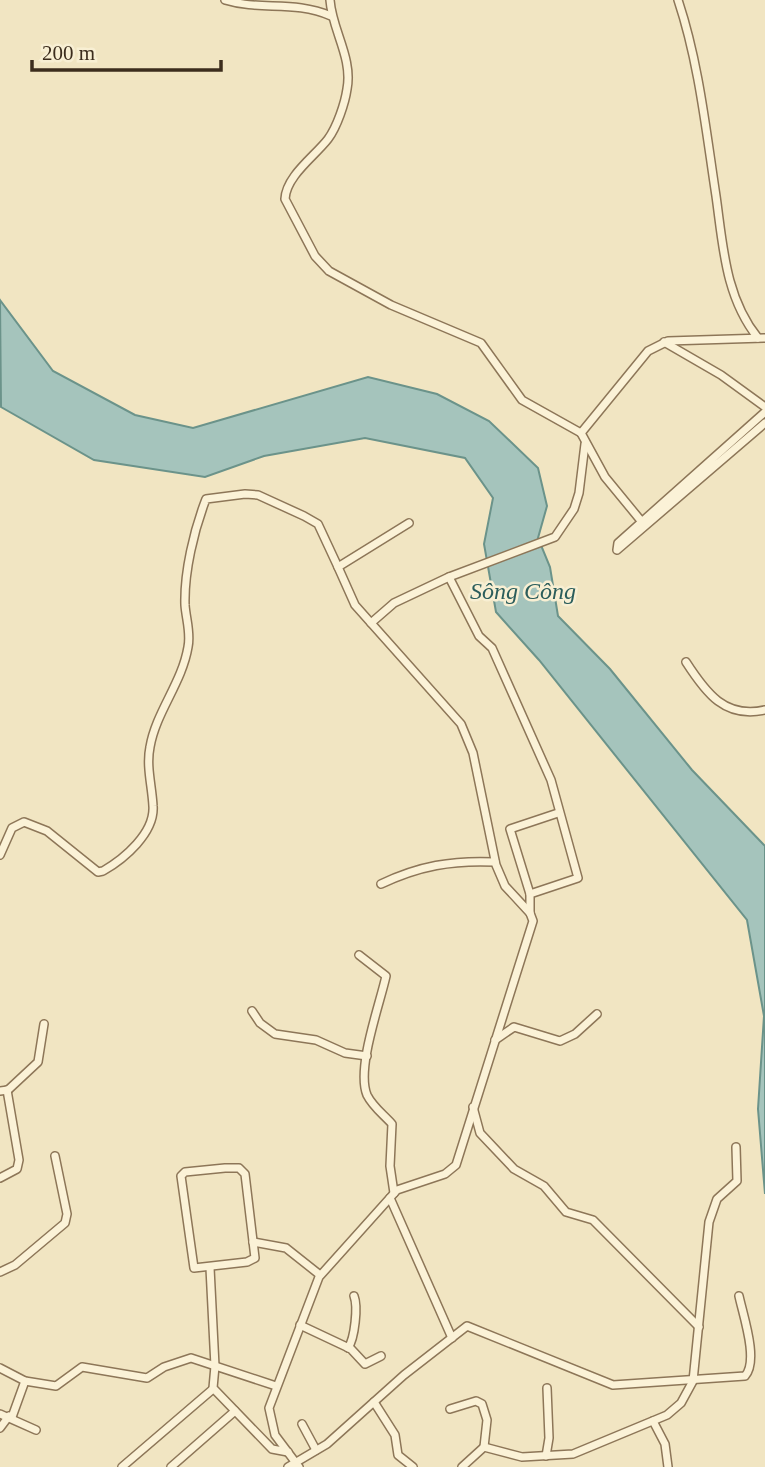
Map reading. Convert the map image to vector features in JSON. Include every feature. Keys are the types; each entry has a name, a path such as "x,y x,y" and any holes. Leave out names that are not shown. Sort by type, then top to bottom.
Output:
{"street":[{"path":"225,0 240,5 297,5 331,16"},
{"path":"330,0 331,16 345,52 348,78 346,96 332,134 289,184 285,199 315,256 329,271 391,306 481,343 522,400 581,433 585,444 618,496 642,522"},
{"path":"678,0 697,78 727,270 738,309 761,338"},
{"path":"581,433 648,351 663,342 761,338"},
{"path":"663,342 720,375 765,410 618,543 617,550 765,423"},
{"path":"371,623 394,603 449,577 552,538 574,509 579,493 585,444"},
{"path":"0,855 12,828 24,822 47,831 98,872 128,852 148,829 154,808 149,749 157,722 172,694 188,647 186,591 206,499 258,495 318,524 350,597 461,724 472,753 495,862 505,886 530,913"},
{"path":"338,568 410,523"},
{"path":"449,577 479,636 492,648 505,672 551,780 577,880 530,894"},
{"path":"686,662 710,697 727,708 751,713 765,710"},
{"path":"558,813 510,829 530,894 533,921 456,1166 445,1174 392,1196 320,1275 269,1408 275,1435 288,1452 294,1466 467,1326 613,1385 741,1378 750,1371 749,1337 739,1296"},
{"path":"380,884 416,869 445,862 495,862"},
{"path":"359,955 386,975 367,1056 365,1079 368,1097 392,1124 392,1196 452,1338"},
{"path":"252,1012 260,1023 275,1034 316,1040 345,1053 367,1056"},
{"path":"495,1040 514,1027 561,1041 575,1034 597,1014"},
{"path":"0,1178 17,1169 19,1160 3,1090 38,1062 44,1024"},
{"path":"473,1107 480,1133 514,1169 544,1185 566,1212 593,1220 699,1327"},
{"path":"484,1447 522,1457 573,1454 653,1421 681,1403 693,1381 709,1222 717,1199 737,1181 736,1147"},
{"path":"0,1272 15,1265 67,1219 55,1156"},
{"path":"242,1170 253,1242 253,1260 194,1268 191,1263 182,1173 242,1170"},
{"path":"253,1242 286,1248 320,1275"},
{"path":"209,1268 214,1389 272,1449 288,1452"},
{"path":"348,1348 354,1339 353,1321 357,1305 354,1296"},
{"path":"300,1325 348,1348 365,1364 381,1356"},
{"path":"0,1368 25,1381 57,1386 82,1367 147,1378 163,1367 191,1357 276,1386"},
{"path":"0,1428 11,1417 25,1381"},
{"path":"546,1456 549,1438 547,1388"},
{"path":"122,1467 214,1389"},
{"path":"450,1409 476,1401 482,1404 487,1420 484,1447 461,1467"},
{"path":"374,1402 395,1435 398,1455 413,1467"},
{"path":"171,1467 235,1411"},
{"path":"0,1414 36,1430"},
{"path":"653,1421 665,1444 668,1467"},
{"path":"302,1424 316,1450"}],"water":[{"name":"Sông Công","path":"0,300 53,371 135,415 193,428 368,377 437,394 489,421 538,468 547,506 538,538 550,567 558,616 610,669 692,770 765,846 765,1194 758,1109 764,1016 747,920 539,660 496,612 484,544 493,498 465,458 365,438 264,456 205,477 94,460 1,407"}]}
